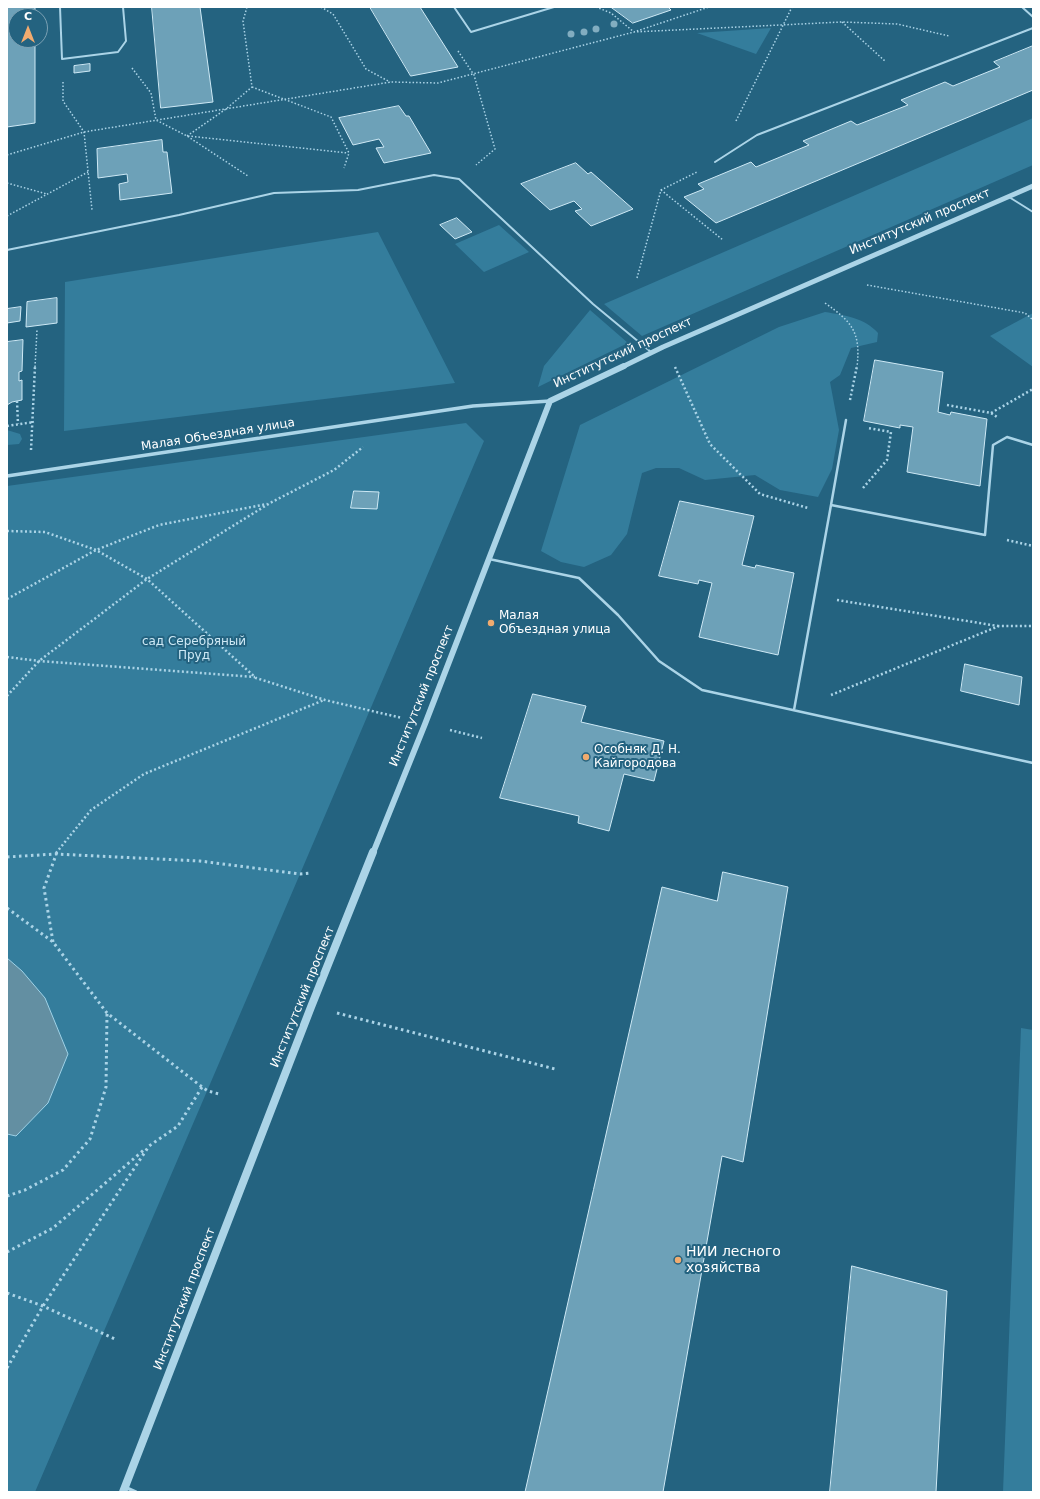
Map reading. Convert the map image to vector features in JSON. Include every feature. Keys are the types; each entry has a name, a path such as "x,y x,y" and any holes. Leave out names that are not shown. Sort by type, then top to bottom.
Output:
{"street":[{"name":"Институтский проспект","path":"124,1490 311,1007 489,559 550,401 651,352 1033,186"},
{"name":"Малая Объездная улица","path":"7,476 473,406 550,401"}],"lane":[{"path":"60,7 62,59 118,52 126,41 123,7"},
{"path":"454,7 471,32 554,7"},
{"path":"1022,7 1033,17"},
{"path":"715,162 757,135 1033,28"},
{"path":"7,250 179,215 274,193 337,189 358,190 434,175 459,179 590,301 651,352"},
{"path":"1009,197 1033,212"},
{"path":"794,710 846,420"},
{"path":"831,505 985,535 992,444 1007,437 1033,446"},
{"path":"489,559 579,578 618,615 659,661 702,690 1033,763"},
{"path":"124,1490 136,1492"}],"path":[{"path":"247,7 243,21 252,86"},
{"path":"321,7 333,14 366,69 391,82"},
{"path":"596,7 611,13 634,32 842,22 898,24 988,45"},
{"path":"7,155 84,132 156,120 391,82 438,84 634,32 709,7"},
{"path":"736,120 792,7"},
{"path":"842,22 904,78"},
{"path":"459,179 495,149 474,75 457,48 471,32"},
{"path":"118,52 151,93 156,120"},
{"path":"62,59 63,101 84,132 95,232"},
{"path":"252,86 284,100 331,117 348,153 337,189"},
{"path":"187,136 226,109 252,86"},
{"path":"156,120 187,136 274,193"},
{"path":"187,136 348,153"},
{"path":"637,278 661,190 715,162"},
{"path":"7,216 88,172"},
{"path":"7,182 47,194"},
{"path":"661,190 723,240"},
{"path":"866,285 1025,313 1033,320"},
{"path":"823,301 846,320 857,337 859,354 846,420"},
{"path":"7,426 34,422 37,330"},
{"path":"663,347 678,372 710,444 760,494 829,515"},
{"path":"991,413 1033,389"},
{"path":"17,401 18,424"},
{"path":"947,405 991,413 1005,423 1007,437"},
{"path":"846,424 891,432 887,460 846,508"},
{"path":"7,696 39,662 147,578 270,503 334,470 367,444"},
{"path":"7,599 96,550 159,525 270,503"},
{"path":"7,531 45,532 96,550 147,578 256,678"},
{"path":"814,596 998,626 1033,626"},
{"path":"794,710 998,626"},
{"path":"7,657 39,662 256,678 325,700 144,774 91,810 55,854 44,888 53,942"},
{"path":"7,856 55,854 200,861 300,874 311,873"},
{"path":"7,908 53,942 107,1013 202,1087 208,1091 219,1094"},
{"path":"311,1007 356,1017 555,1070"},
{"path":"7,1196 25,1190 63,1170 90,1139 106,1087 107,1013"},
{"path":"7,1252 53,1228 149,1146 178,1126 202,1087"},
{"path":"7,1368 43,1306 149,1146"},
{"path":"7,1293 43,1306 115,1339"}],"green space":[{"path":"771,28 756,54 697,33"},
{"path":"1033,118 1033,165 642,336 604,304"},
{"path":"499,225 529,252 484,272 455,244"},
{"path":"378,232 455,383 64,431 65,282"},
{"path":"590,310 628,343 538,387 544,366"},
{"path":"825,312 854,318 867,324 878,333 877,342 851,348 840,375 830,382 839,430 832,469 818,497 780,490 755,475 705,480 679,468 656,468 642,473 627,534 611,555 584,567 561,562 541,551 580,425 779,327"},
{"path":"1033,313 1033,367 990,336"},
{"name":"сад Серебряный Пруд","path":"466,423 484,441 35,1492 7,1492 7,1134 16,1136 22,971 7,958 7,486"},
{"path":"7,430 20,434 22,439 19,444 7,445"},
{"path":"1021,1028 1033,1030 1033,1492 1003,1492"}],"shaded area":[{"path":"7,958 22,971 45,998 68,1054 48,1103 16,1136 7,1134"}],"building":[{"path":"7,7 35,7 8,8 8,48 35,48 35,123 7,127"},
{"path":"152,7 200,7 213,102 161,108"},
{"path":"370,7 420,7 458,67 411,76"},
{"path":"611,7 668,7 671,10 633,23"},
{"path":"1033,46 1033,90 716,223 684,197 704,189 698,184 751,162 756,167 809,145 803,141 851,121 857,125 908,105 901,100 945,82 953,86 1000,67 994,62"},
{"path":"90,64 90,71 74,73 74,66"},
{"path":"399,106 406,116 409,116 431,153 384,163 376,148 384,147 379,139 353,145 339,118"},
{"path":"162,140 163,152 167,152 172,193 120,200 119,184 128,182 127,174 98,178 97,149"},
{"path":"576,163 588,174 591,172 633,209 591,226 575,211 582,209 574,201 550,210 521,184"},
{"path":"457,218 472,232 455,239 440,225"},
{"path":"57,298 57,323 26,327 27,302"},
{"path":"21,307 20,321 7,323 7,309"},
{"path":"23,340 22,371 19,372 19,381 22,380 22,400 12,402 7,405 7,342"},
{"path":"875,360 943,372 938,412 950,415 951,412 987,419 980,486 907,472 913,427 900,425 900,428 864,421"},
{"path":"354,491 379,492 377,509 351,508"},
{"path":"680,501 754,516 742,565 755,568 756,565 794,573 778,655 699,637 712,583 699,580 698,584 659,576"},
{"path":"965,664 1022,677 1019,705 961,691"},
{"name":"Особняк Д. Н. Кайгородова","path":"533,694 586,706 581,722 664,741 654,781 624,774 609,831 578,823 579,816 500,798"},
{"path":"723,872 788,887 743,1162 722,1156 663,1492 525,1492 662,887 717,901"},
{"path":"852,1266 947,1291 936,1492 830,1492"}],"place":[{"name":"Малая Объездная улица","path":"491,623"},
{"name":"Особняк Д. Н. Кайгородова","path":"586,757"},
{"name":"НИИ лесного хозяйства","path":"678,1260"}]}
